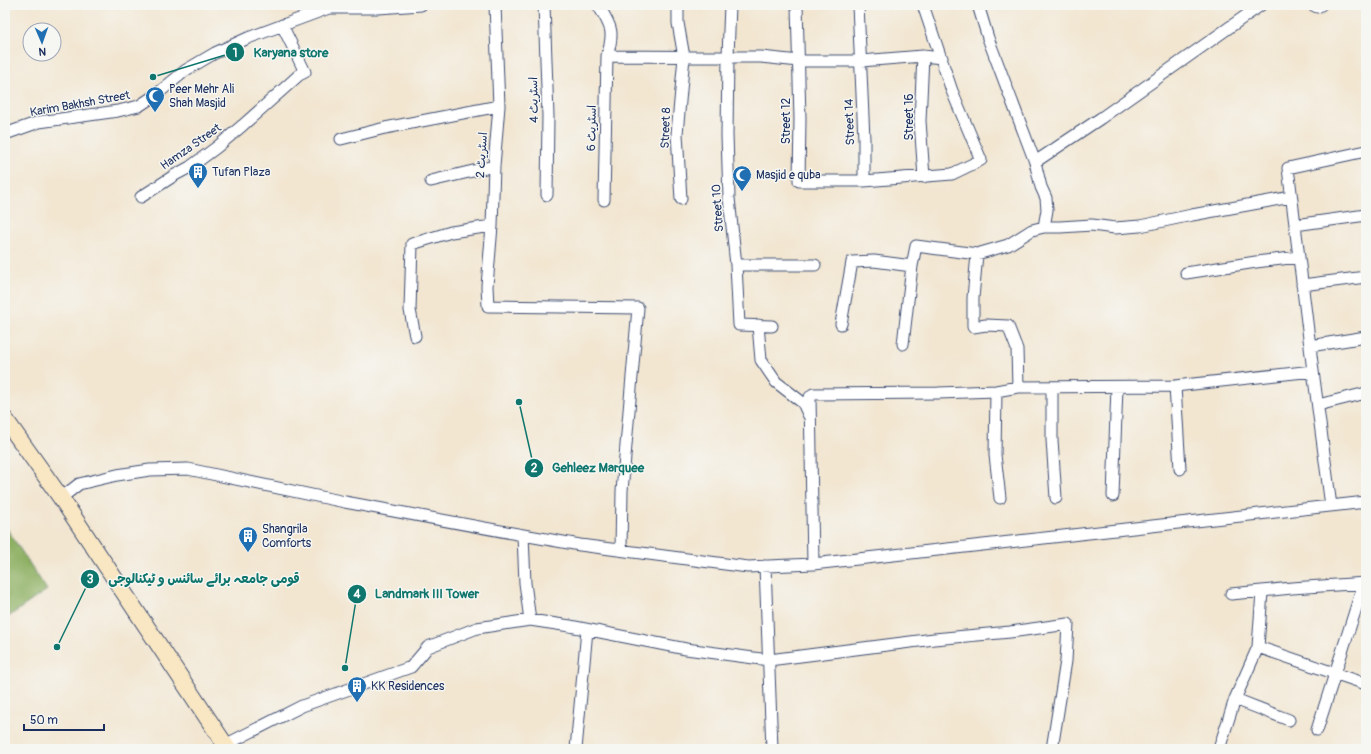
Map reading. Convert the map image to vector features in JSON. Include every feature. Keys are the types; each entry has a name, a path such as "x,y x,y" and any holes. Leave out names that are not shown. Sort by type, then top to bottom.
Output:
{"main road":[{"path":"5,419 61,498 227,747"}],"street":[{"path":"332,7 378,8 421,5"},
{"name":"اسٹریٹ 2","path":"495,5 499,106 487,286 488,306 638,308 622,491 621,550"},
{"name":"اسٹریٹ 4","path":"544,5 548,116 547,195"},
{"name":"اسٹریٹ 6","path":"598,5 610,25 611,42 607,56 604,200"},
{"name":"Street 8","path":"678,5 678,23 684,57 677,134 681,199"},
{"name":"Street 10","path":"730,5 727,135 729,198 736,265 739,325 772,326"},
{"name":"Street 12","path":"797,5 799,181 864,182"},
{"name":"Street 14","path":"858,5 864,182"},
{"path":"864,182 952,174 981,160 952,91 923,5"},
{"path":"978,5 988,38 1035,162 1041,187 1046,198 1047,210 1044,227"},
{"path":"1035,162 1101,118 1261,5"},
{"path":"1313,5 1317,7 1321,5"},
{"name":"Karim Bakhsh Street","path":"5,134 39,122 118,111 140,106 186,70 215,53 248,38 332,7"},
{"name":"Hamza Street","path":"141,197 190,167 217,147 293,80 305,72 282,25"},
{"path":"607,56 728,56 761,57 798,61 861,61 923,56 942,58"},
{"name":"Street 16","path":"923,56 920,121 924,177"},
{"path":"341,139 385,128 499,106"},
{"path":"1331,506 1288,168 1366,151"},
{"path":"431,181 494,166"},
{"path":"903,344 912,266 916,246 977,254 1008,245 1032,230 1044,227 1060,228 1092,225 1114,228 1140,226 1291,197"},
{"path":"1295,225 1366,215"},
{"path":"415,336 410,310 412,244 451,232 492,226"},
{"path":"977,254 973,298 973,327 986,325 1008,326 1017,349 1018,387"},
{"path":"1186,273 1299,257"},
{"path":"841,324 852,262 874,261 912,266"},
{"path":"736,265 815,265"},
{"path":"1302,285 1366,277"},
{"path":"758,325 761,360 776,382 803,403 810,419"},
{"path":"1310,346 1366,336"},
{"path":"813,564 810,397 813,394 938,393 996,391 1018,387 1052,388 1175,386 1313,372"},
{"path":"1175,386 1180,469"},
{"path":"1113,496 1117,387"},
{"path":"1052,388 1052,440 1056,498"},
{"path":"996,391 995,455 1000,498"},
{"path":"1318,405 1366,393"},
{"path":"61,498 79,484 150,470 188,469 345,502 523,535 621,550 748,566 813,564 1366,502"},
{"path":"523,535 525,583 530,620"},
{"path":"765,566 772,749"},
{"path":"1231,594 1365,583 1317,730"},
{"path":"1219,749 1235,699 1258,647 1262,592"},
{"path":"227,747 302,706 411,667 428,647 477,628 530,620 686,649 769,660 1068,624 1066,661 1052,749"},
{"path":"576,749 587,630"},
{"path":"1258,647 1366,684"},
{"path":"1235,699 1289,720"}],"green space":[{"path":"5,526 47,590 5,619"}],"place":[{"name":"Karyana store","path":"153,77"},
{"name":"Peer Mehr Ali Shah Masjid","path":"155,113"},
{"name":"Tufan Plaza","path":"198,189"},
{"name":"Masjid e quba","path":"742,192"},
{"name":"Gehleez Marquee","path":"519,402"},
{"name":"Shangrila Comforts","path":"248,553"},
{"name":"قومی جامعہ برائے سائنس و ٹیکنالوجی","path":"57,647"},
{"name":"Landmark III Tower","path":"345,668"},
{"name":"KK Residences","path":"357,703"}]}
